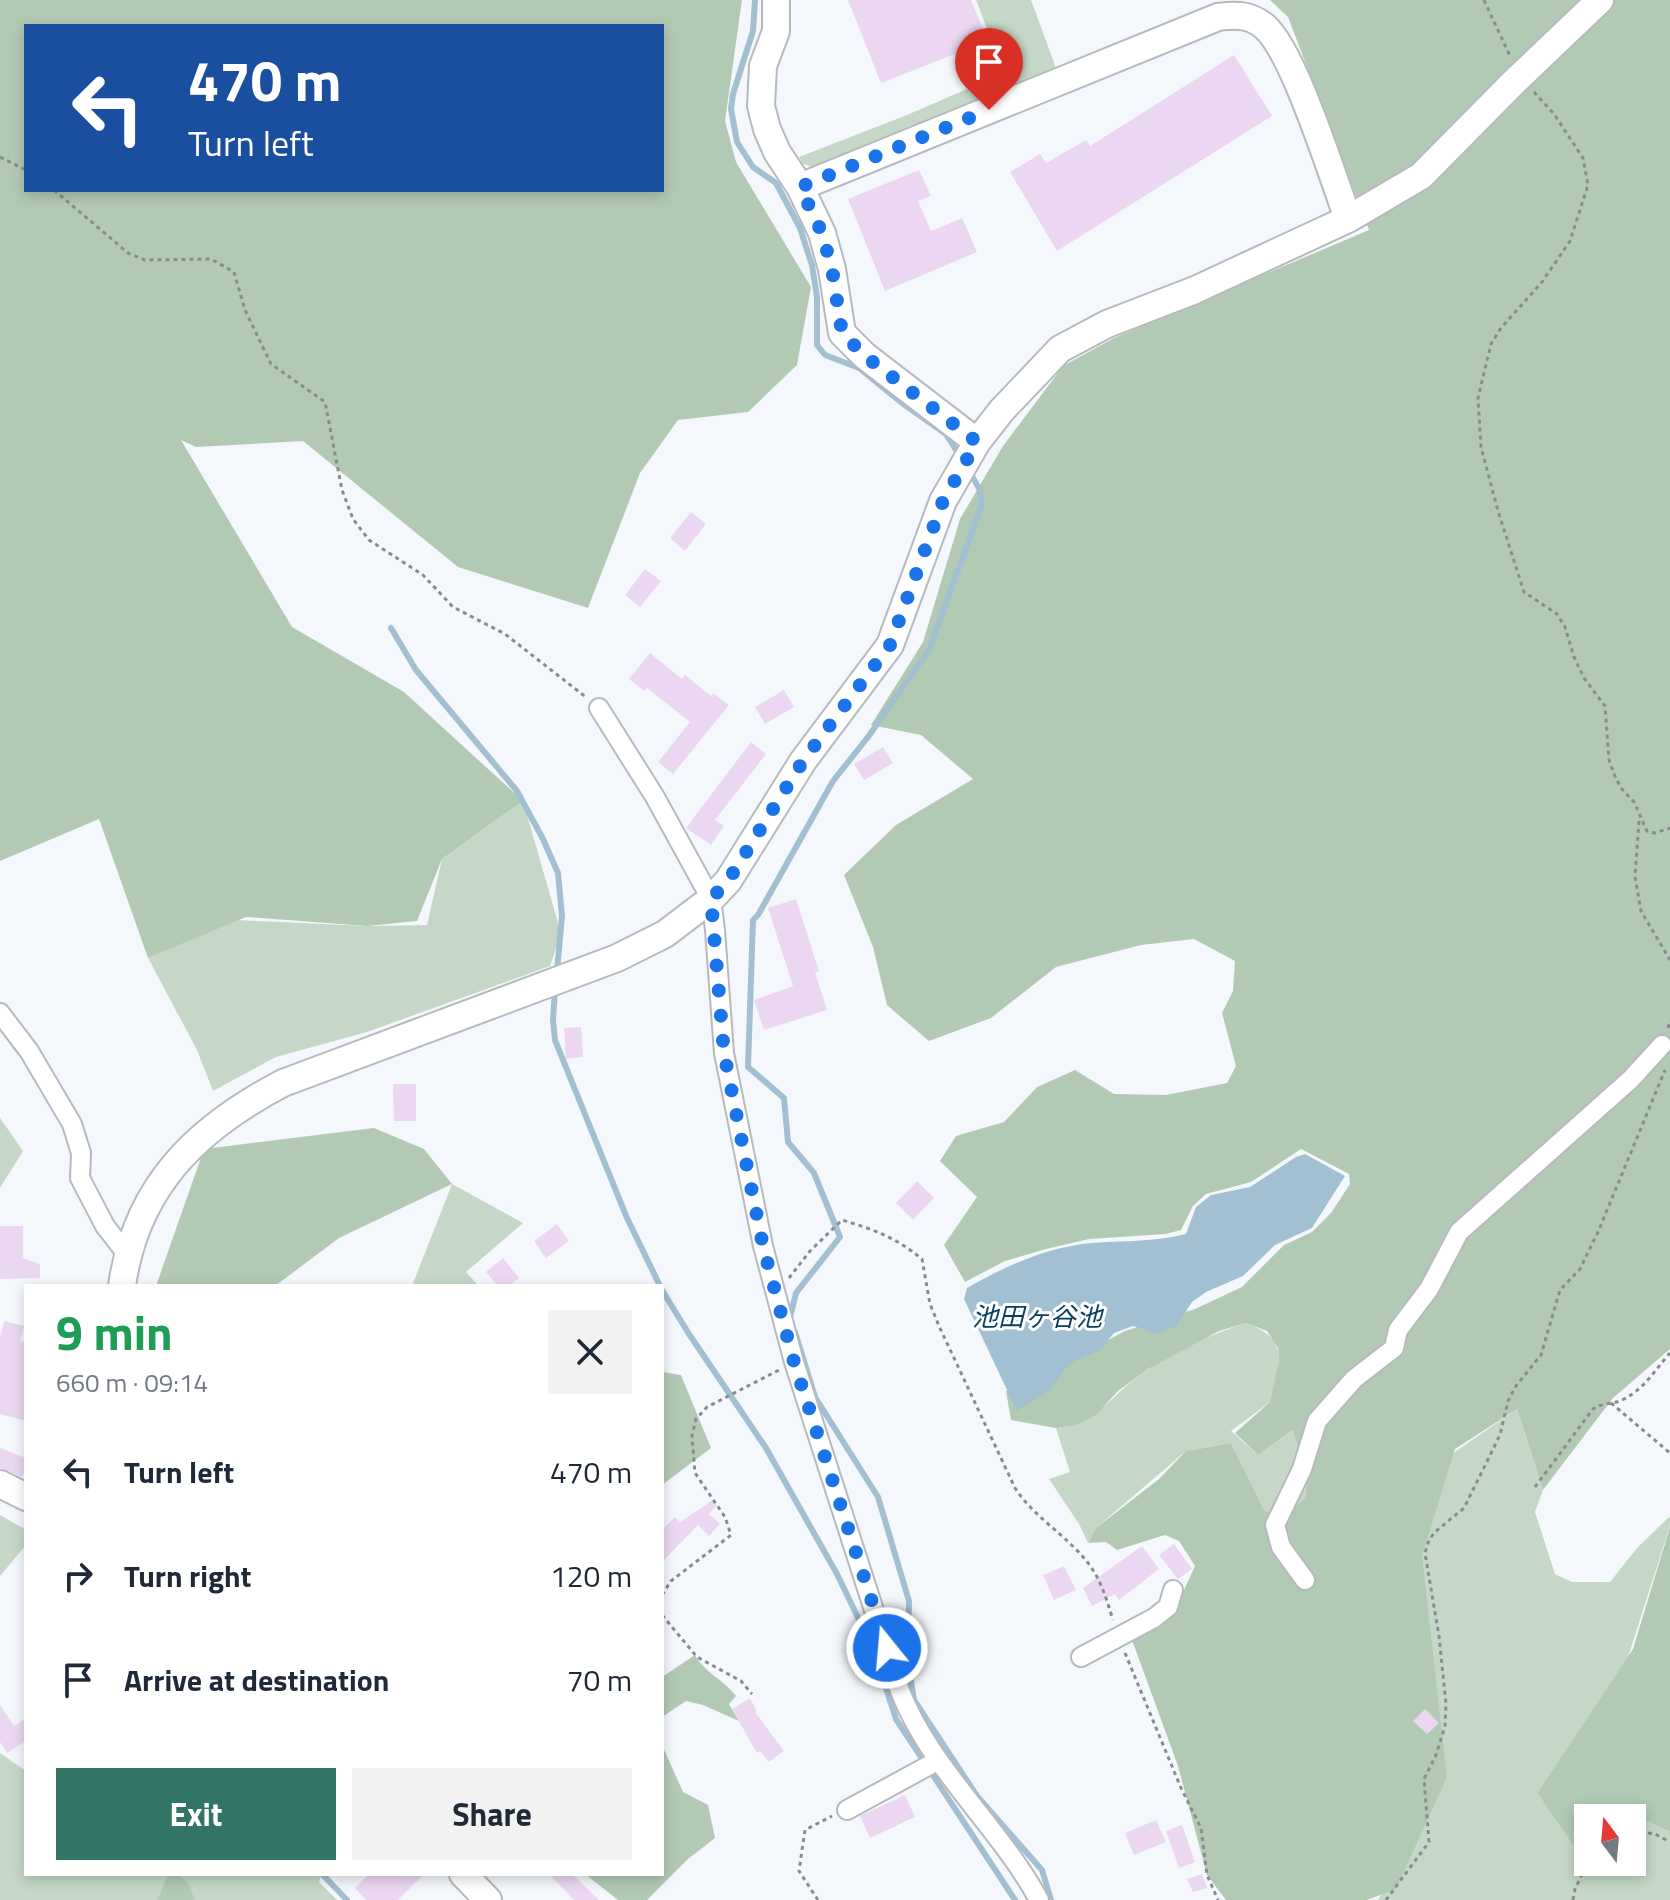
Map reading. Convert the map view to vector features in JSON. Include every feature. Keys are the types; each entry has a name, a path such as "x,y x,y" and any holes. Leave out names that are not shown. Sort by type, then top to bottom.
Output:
{"street":[{"path":"776,0 776,31 763,66 761,106 777,152 800,187 822,233 832,269 842,333 865,356 977,442"},
{"path":"122,1284 126,1253 171,1167 207,1130 246,1102 283,1083 617,958 665,934 711,899 728,881 803,761 890,645 943,501 977,442 1002,410 1060,349 1107,324 1195,290 1348,218 1421,176 1600,0"},
{"path":"800,187 1218,17 1240,14 1267,28 1290,64 1348,218"},
{"path":"599,708 655,797 711,899 724,1053 763,1246 794,1362 900,1691 908,1712 937,1761 1021,1866 1039,1900"},
{"path":"0,1013 29,1051 72,1124 81,1153 80,1178 105,1226 126,1253"},
{"path":"1305,1580 1281,1547 1275,1525 1302,1469 1317,1421 1354,1379 1394,1348 1398,1330 1429,1289 1459,1232 1631,1079 1662,1045"},
{"path":"0,1484 24,1496"},
{"path":"1081,1657 1134,1630 1168,1607 1173,1590"},
{"path":"847,1810 937,1761"},
{"path":"465,1876 488,1900"}],"path":[{"path":"1484,0 1520,77 1554,114 1583,158 1588,185 1570,241 1542,282 1501,328 1491,344 1478,398 1481,447 1524,592 1557,614 1584,678 1605,706 1609,760 1621,788 1634,802 1647,831 1655,833 1670,828"},
{"path":"0,157 24,169"},
{"path":"56,192 128,253 145,260 211,259 234,272 245,310 271,364 325,402 342,490 353,519 369,540 423,575 453,607 505,634 599,708"},
{"path":"1639,817 1635,877 1641,911 1670,960"},
{"path":"1386,1900 1429,1842 1424,1779 1445,1726 1446,1704 1439,1636 1425,1553 1429,1540 1464,1508 1500,1435 1508,1401 1541,1355 1560,1290 1580,1269 1661,1084 1666,1067 1662,1045 1670,1020"},
{"path":"776,1293 810,1251 842,1220 882,1232 922,1259 930,1304 1015,1488 1024,1501 1090,1565 1105,1594 1118,1636 1181,1788 1201,1828 1207,1875 1218,1900"},
{"path":"1535,1487 1593,1409 1599,1404 1620,1402 1637,1392 1670,1353"},
{"path":"664,1592 671,1581 731,1535 725,1517 695,1473 692,1436 696,1419 707,1407 794,1362"},
{"path":"1611,1403 1670,1453"},
{"path":"664,1617 697,1657 741,1681 752,1694"},
{"path":"818,1900 799,1871 805,1830 847,1810"},
{"path":"1646,1833 1670,1842"},
{"path":"1573,1900 1581,1876"}],"green space":[{"path":"0,0 742,0 725,121 736,162 811,287 797,365 748,412 678,420 640,473 588,608 458,567 303,441 196,447 181,440 292,627 404,692 523,801 442,859 417,921 367,926 246,917 148,958 99,819 0,861"},
{"path":"976,0 1031,0 1056,68 814,167 803,164 799,157 1004,73"},
{"path":"1270,0 1670,0 1670,1349 1613,1398 1543,1490 1517,1409 1455,1449 1422,1556 1447,1777 1396,1889 1367,1900 1226,1900 1207,1875 1178,1766 1132,1640 1172,1616 1195,1566 1179,1541 1165,1535 1117,1550 1106,1542 1088,1543 1096,1528 1159,1479 1186,1451 1231,1443 1264,1511 1285,1515 1305,1498 1308,1473 1292,1430 1258,1455 1235,1433 1270,1402 1279,1361 1278,1348 1267,1331 1246,1323 1219,1331 1148,1369 1118,1391 1095,1416 1076,1425 1056,1428 1011,1420 1006,1391 1051,1380 1074,1358 1125,1331 1195,1309 1242,1287 1284,1245 1312,1232 1331,1213 1350,1184 1349,1174 1301,1149 1251,1182 1206,1194 1193,1206 1181,1230 1166,1234 1089,1239 1046,1249 1005,1261 965,1282 944,1245 977,1197 940,1161 956,1136 1004,1122 1037,1087 1075,1070 1114,1094 1166,1095 1227,1083 1236,1066 1222,1013 1233,991 1235,961 1194,939 1141,945 1056,967 991,1018 929,1041 887,1005 873,947 844,875 896,825 973,779 921,735 871,725 923,642 960,519 1003,446 1063,366 1114,338 1369,230 1288,17"},
{"path":"523,801 561,933 550,966 367,1032 276,1057 213,1091 197,1050 148,958 237,920 367,926 427,925 442,859"},
{"path":"0,1118 23,1151 0,1188"},
{"path":"374,1128 424,1149 452,1184 339,1238 278,1284 157,1284 204,1149"},
{"path":"452,1184 523,1223 466,1272 477,1284 413,1284"},
{"path":"1246,1323 1270,1337 1279,1355 1278,1365 1270,1402 1231,1431 1258,1455 1292,1430 1308,1473 1305,1498 1285,1515 1263,1511 1231,1443 1186,1451 1096,1528 1088,1543 1049,1479 1070,1472 1056,1428 1094,1414 1132,1381 1168,1357"},
{"path":"664,1372 681,1375 711,1448 664,1483"},
{"path":"1517,1409 1543,1490 1535,1512 1555,1574 1572,1582 1610,1582 1637,1548 1670,1516 1670,1526 1628,1657 1537,1793 1574,1847 1574,1876 1646,1876 1646,1822 1670,1832 1670,1900 1378,1900 1447,1777 1433,1684 1421,1556 1449,1456"},
{"path":"0,1515 24,1529 24,1547 0,1576"},
{"path":"1670,1527 1670,1832 1646,1822 1646,1804 1574,1804 1574,1847 1537,1793 1633,1649"},
{"path":"695,1655 736,1696 729,1704 739,1721 686,1701 664,1716 664,1676"},
{"path":"664,1749 683,1792 708,1805 715,1838 688,1859 647,1900 618,1900 588,1876 664,1876"},
{"path":"0,1753 24,1770 24,1876 320,1876 319,1882 337,1900 0,1900"},
{"path":"168,1876 180,1876 195,1900 157,1900"}],"water":[{"name":"池田ヶ谷池","path":"1305,1154 1345,1176 1312,1228 1275,1245 1243,1276 1206,1292 1192,1302 1176,1327 1156,1334 1133,1326 1114,1333 1099,1351 1076,1360 1065,1369 1051,1389 1017,1411 964,1299 967,1288 1022,1261 1066,1247 1186,1234 1196,1207 1211,1195 1250,1187"}],"building":[{"path":"848,0 971,0 988,41 881,83"},
{"path":"1234,55 1272,116 1057,251 1010,172 1040,154 1046,163 1086,140 1090,146"},
{"path":"919,170 931,196 918,201 931,231 962,218 977,252 885,291 848,199"},
{"path":"691,512 706,524 685,551 670,538"},
{"path":"645,569 661,581 640,607 625,595"},
{"path":"650,653 682,679 685,675 711,696 713,693 729,705 673,774 658,762 690,722 647,688 644,691 629,679"},
{"path":"784,690 794,707 765,724 755,707"},
{"path":"751,742 766,754 715,820 724,826 711,845 686,828"},
{"path":"883,747 893,763 864,780 854,764"},
{"path":"796,899 819,971 815,972 827,1010 764,1030 754,1000 793,986 768,908"},
{"path":"581,1027 583,1057 566,1059 564,1028"},
{"path":"393,1084 416,1084 416,1121 394,1121"},
{"path":"917,1181 934,1198 913,1220 896,1203"},
{"path":"557,1224 569,1241 546,1258 534,1241"},
{"path":"0,1226 23,1226 23,1258 40,1264 40,1278 0,1279"},
{"path":"503,1258 519,1278 512,1284 496,1284 486,1272"},
{"path":"4,1321 24,1326 20,1341 24,1342 24,1420 0,1414 0,1338"},
{"path":"0,1448 24,1457 22,1477 0,1468"},
{"path":"713,1500 717,1505 709,1514 720,1524 709,1536 698,1525 664,1560 664,1528 675,1517 680,1522"},
{"path":"1174,1544 1192,1569 1178,1579 1159,1555"},
{"path":"1142,1546 1159,1569 1119,1600 1115,1594 1092,1606 1083,1588"},
{"path":"1064,1566 1076,1590 1054,1600 1043,1575"},
{"path":"750,1698 755,1712 784,1751 769,1762 760,1751 757,1753 732,1709"},
{"path":"0,1705 14,1726 24,1719 24,1742 7,1753 0,1742"},
{"path":"1425,1709 1439,1723 1427,1734 1413,1721"},
{"path":"905,1795 915,1817 870,1838 860,1816"},
{"path":"1156,1820 1166,1842 1134,1855 1125,1833"},
{"path":"1182,1825 1195,1862 1179,1868 1166,1831"},
{"path":"1202,1874 1207,1888 1193,1892 1187,1879"},
{"path":"367,1876 422,1876 398,1900 366,1900 355,1888"},
{"path":"551,1876 574,1876 599,1900 574,1900"}],"waterway":[{"path":"755,0 753,31 731,109 737,142 753,167 776,183 800,228 812,265 817,297 817,345 825,355 859,368 946,434 961,458"},
{"path":"790,1317 796,1293 840,1237 814,1173 788,1142 784,1098 748,1067 753,920 833,781 929,650 982,504 980,490 969,471"},
{"path":"391,628 416,670 517,791 543,839 558,873 562,916 557,971"},
{"path":"555,990 555,1040 627,1218 659,1284"},
{"path":"664,1293 766,1448 837,1574 874,1651 896,1719 1015,1900"},
{"path":"795,1332 815,1397 878,1497 909,1601 908,1664 914,1700 977,1796 1042,1870 1051,1900"},
{"path":"324,1876 347,1900"}],"route":[{"path":"887,1648 794,1362 763,1246 724,1053 711,899 728,881 803,761 890,645 943,501 977,442 865,356 842,333 832,269 822,233 800,187 989,110"}]}
